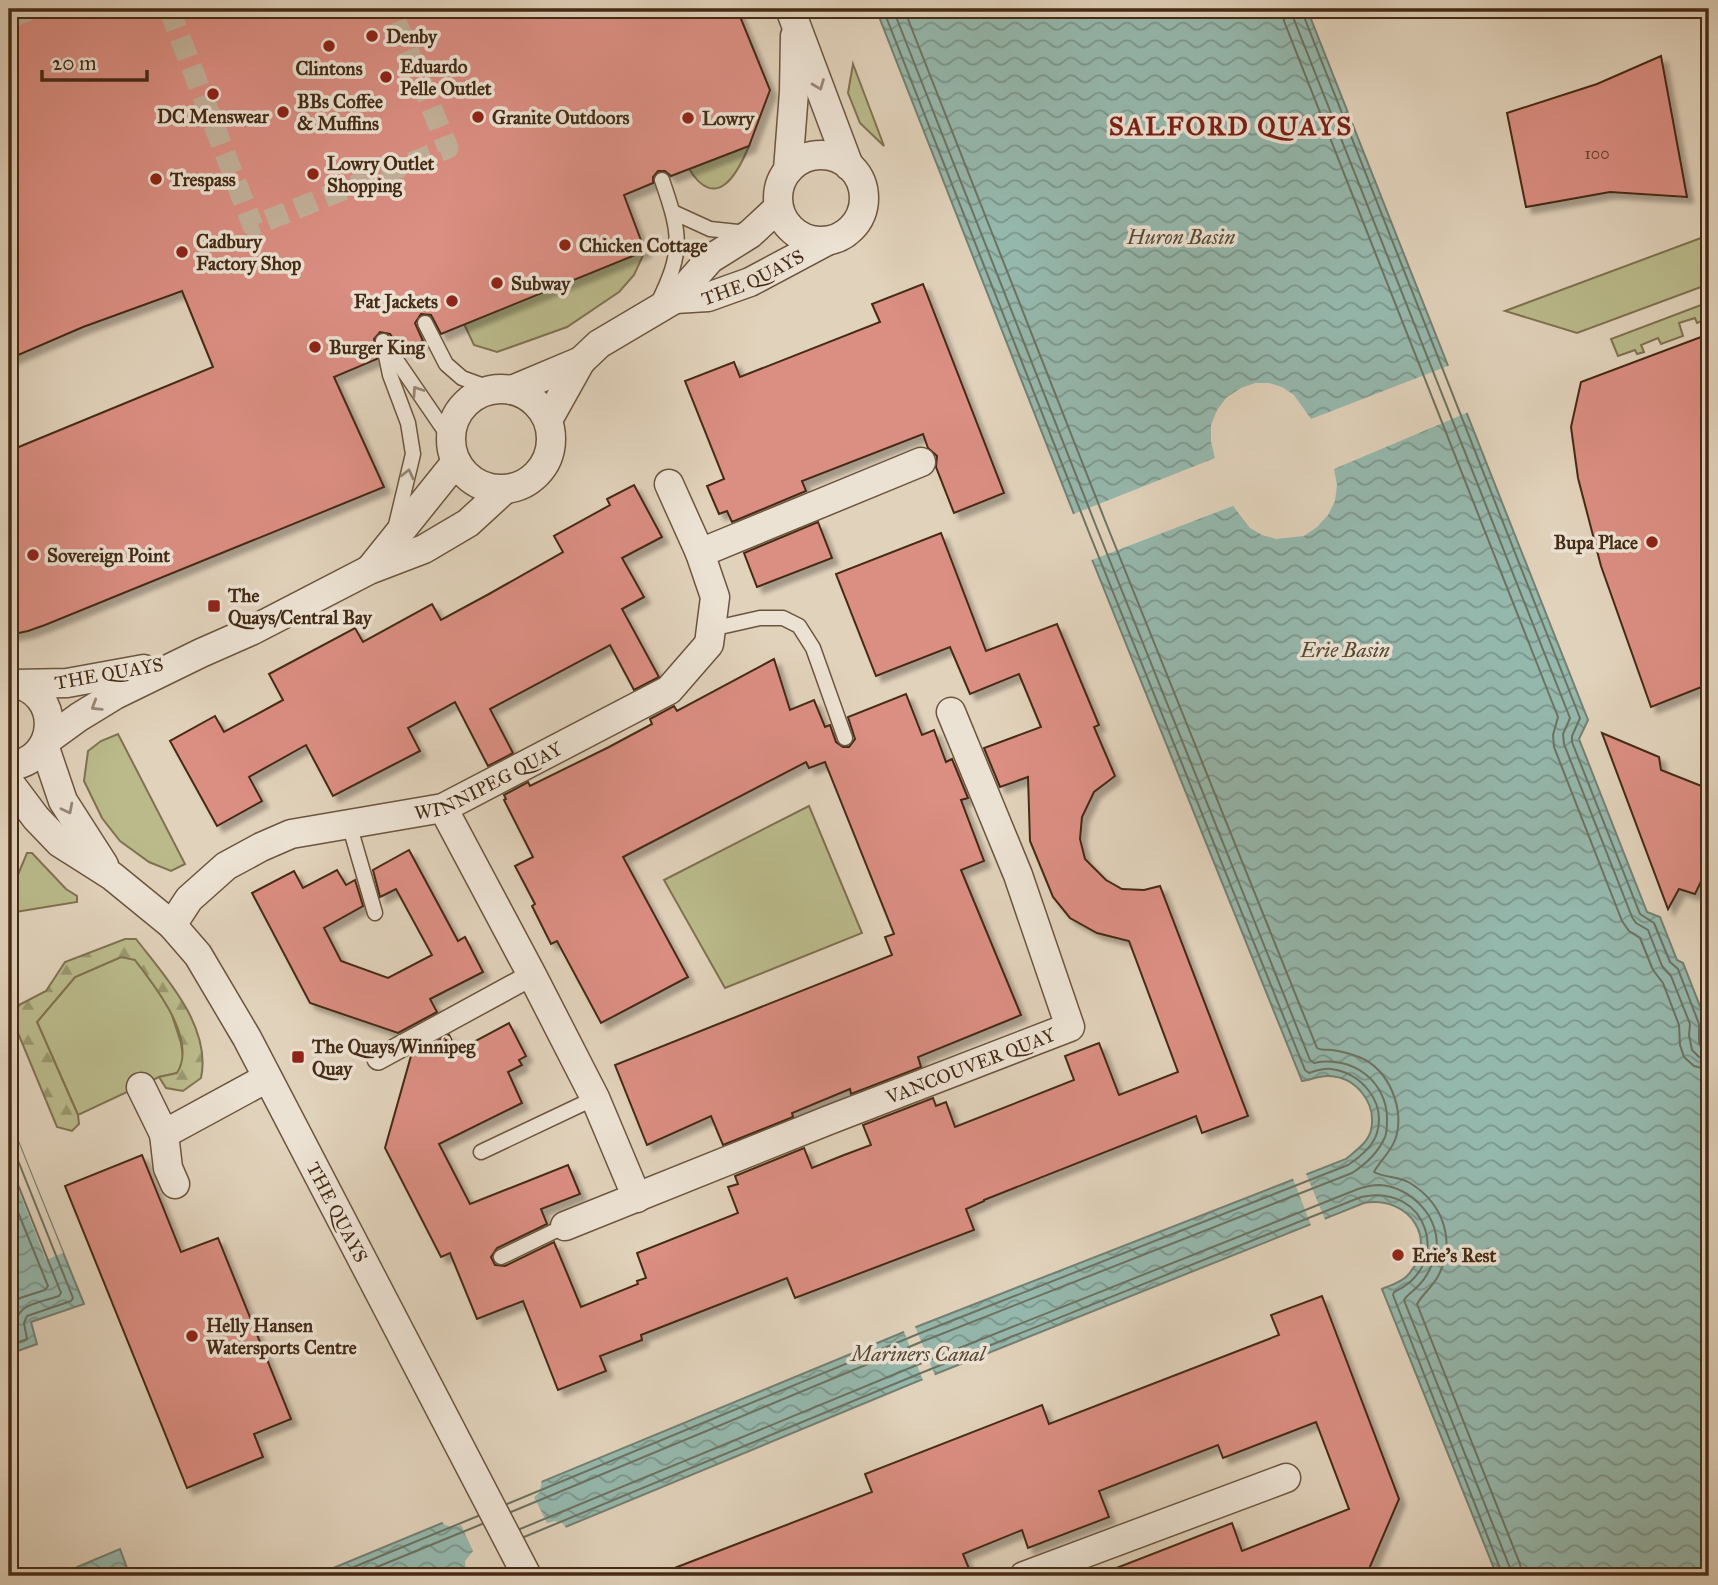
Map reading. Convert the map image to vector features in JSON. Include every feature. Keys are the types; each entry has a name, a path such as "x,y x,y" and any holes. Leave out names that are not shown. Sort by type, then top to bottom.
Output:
{"street":[{"path":"792,15 849,166 861,182 864,197 862,212 851,229 827,241 810,240 793,232 783,220 778,208 778,189 788,170 794,92 792,15"},
{"path":"788,170 805,158 823,155 837,158 849,166"},
{"name":"THE QUAYS","path":"548,420 581,361 599,344 665,304 710,259 750,234 778,208"},
{"name":"THE QUAYS","path":"665,304 708,297 750,282 827,241"},
{"name":"THE QUAYS","path":"504,390 581,361"},
{"path":"504,390 527,396 539,407 548,420 551,435 550,452 544,467 519,487 504,490 476,483 464,474 454,451 453,425 459,412 469,401 481,393 504,390"},
{"name":"THE QUAYS","path":"369,570 454,451"},
{"path":"700,554 921,462"},
{"name":"WINNIPEG QUAY","path":"172,925 188,899 226,866 291,834 443,808 669,690 709,644 715,597 700,554 669,484"},
{"name":"THE QUAYS","path":"111,876 63,801 45,743 100,703 251,631 369,570 435,542 468,523 504,490"},
{"name":"THE QUAYS","path":"12,683 93,680 159,666 201,653"},
{"path":"9,766 29,760 45,743 49,726 46,709 40,699 32,691 12,683"},
{"name":"VANCOUVER QUAY","path":"565,1226 1070,1027 1018,875 951,712"},
{"name":"THE QUAYS","path":"9,782 36,818 60,843 111,876 172,925 198,955 267,1078 527,1576"},
{"path":"443,808 595,1098 637,1198"},
{"path":"378,1059 532,975"},
{"path":"164,1134 267,1078"},
{"path":"141,1087 164,1134 168,1168 175,1184"},
{"path":"1024,1576 1286,1478"}],"lane":[{"path":"662,180 675,213 677,234 673,273 665,304"},
{"path":"675,213 710,229 750,234"},
{"path":"425,323 446,364 462,378 504,390"},
{"path":"392,541 413,454 408,423 390,375 383,341 454,451"},
{"path":"711,629 760,618 783,618 799,626 812,645 845,738"},
{"path":"349,824 375,913"},
{"path":"481,1152 595,1098"},
{"path":"501,1257 565,1226"}],"green space":[{"path":"853,64 884,146 860,123 848,93"},
{"path":"749,146 732,177 717,188 708,188 699,182 689,169"},
{"path":"1709,235 1709,284 1577,333 1505,311"},
{"path":"645,251 634,275 619,292 567,327 497,352 474,345 464,324"},
{"path":"1709,302 1709,318 1697,323 1695,318 1679,323 1683,336 1661,344 1658,338 1641,345 1644,352 1637,354 1635,350 1618,356 1611,339"},
{"path":"118,734 185,864 171,871 149,862 120,841 102,818 84,781 88,751 101,741"},
{"path":"809,806 862,933 725,988 664,880"},
{"path":"27,853 32,853 66,889 77,896 77,902 9,913 9,896"},
{"path":"125,939 136,939 184,1003 200,1040 203,1059 201,1078 183,1091 166,1088 159,1077 177,1073 182,1060 178,1030 163,998 135,960 121,957 75,977 37,1022 78,1115 79,1124 72,1131 57,1127 13,1021 19,1005 46,991 65,962"},
{"path":"121,957 135,959 169,1006 181,1043 184,1063 177,1073 159,1077 78,1115 37,1022 75,977"}],"water":[{"name":"Erie Basin","path":"876,9 1307,9 1588,720 1579,739 1647,912 1660,917 1677,960 1683,963 1707,1024 1704,1034 1709,1050 1709,1576 1497,1576 1382,1289 1407,1276 1417,1262 1421,1249 1420,1235 1407,1213 1380,1202 1364,1203 923,1379 447,1576 314,1576 916,1327 1346,1159 1361,1146 1371,1130 1371,1110 1356,1086 1329,1076 1302,1081 1081,532"},
{"path":"9,1119 84,1304 31,1322 37,1344 9,1354"},
{"path":"120,1549 130,1576 81,1576 77,1567"}],"pier":[{"path":"1453,364 1471,411 1334,469 1337,485 1335,501 1328,515 1304,536 1276,539 1262,535 1250,528 1233,506 1089,561 1071,515 1215,458 1211,425 1217,410 1227,397 1241,388 1255,383 1282,387 1294,395 1311,419"},
{"path":"9,1119 63,1253 46,1260 9,1166"},
{"path":"1305,1171 1326,1222 1312,1228 1292,1176"},
{"path":"914,1324 936,1378 924,1383 903,1329"},
{"path":"542,1478 540,1492 534,1497 547,1523 562,1523 568,1530 466,1572 465,1561 473,1551 461,1525 453,1527 440,1520"}],"building":[{"name":"Lowry Outlet Shopping","path":"9,9 737,9 770,90 749,146 671,176 665,171 658,171 653,177 653,183 624,195 645,251 441,334 431,315 421,314 415,323 423,341 401,350 390,334 380,332 374,339 377,359 334,377 384,487 45,625 9,635 9,451 213,367 182,291 83,327 9,359"},
{"path":"1661,56 1687,197 1610,192 1526,207 1507,113 1597,84"},
{"path":"923,284 1004,493 954,513 936,467 937,456 928,448 923,434 802,481 806,491 732,522 727,511 719,514 707,486 724,479 685,381 734,362 740,377 880,322 872,304"},
{"name":"Bupa Place","path":"1709,334 1709,684 1651,707 1601,566 1578,478 1571,427 1581,382"},
{"path":"634,485 662,537 622,558 644,597 622,609 659,677 634,690 610,645 490,709 513,753 488,766 455,702 408,728 420,751 333,796 306,745 249,777 262,801 217,826 170,741 215,716 224,732 283,700 269,674 355,628 363,642 432,604 441,620 489,594 563,552 554,536 610,505 607,499"},
{"path":"818,522 832,558 757,587 744,553"},
{"path":"941,533 986,651 1057,624 1099,725 1094,727 1115,776 1094,792 1082,817 1080,839 1085,859 1106,880 1122,889 1144,890 1160,886 1248,1116 1202,1133 1196,1116 966,1209 974,1230 795,1298 787,1278 641,1335 642,1340 600,1356 606,1371 558,1390 523,1301 477,1319 450,1253 441,1257 385,1148 411,1056 449,1035 457,1051 509,1023 526,1056 519,1060 522,1065 508,1072 522,1103 439,1144 470,1204 568,1165 580,1194 541,1209 547,1224 497,1248 491,1257 495,1265 505,1266 554,1242 581,1307 638,1284 637,1281 646,1278 637,1253 738,1213 728,1187 738,1184 735,1176 804,1148 812,1168 871,1145 863,1125 933,1098 936,1106 946,1102 955,1127 1074,1080 1065,1056 1099,1043 1119,1095 1178,1072 1129,941 1097,933 1070,918 1053,897 1030,841 1028,777 1000,787 984,748 1041,727 1019,674 970,694 950,647 876,676 836,574"},
{"path":"774,659 790,710 814,700 825,727 830,725 836,742 843,747 849,747 855,739 848,717 906,694 922,735 934,730 946,762 952,759 968,798 961,800 984,861 961,870 1021,1015 918,1057 921,1067 851,1094 850,1089 792,1113 793,1117 723,1145 711,1116 647,1145 615,1065 892,955 885,937 894,934 825,762 809,768 806,762 623,857 688,977 601,1023 557,941 551,944 532,906 535,904 515,866 533,857 504,800 504,795 528,782 530,786 609,747 652,724 650,719 674,706 677,711"},
{"path":"1602,733 1659,757 1661,770 1709,789 1709,844 1703,860 1707,869 1695,894 1679,889 1668,909"},
{"path":"409,850 458,941 465,937 483,972 430,999 437,1012 398,1033 310,1003 252,893 294,871 303,888 337,870 346,885 355,880 363,906 324,928 341,961 388,978 432,955 396,889 380,897 373,870"},
{"name":"Helly Hansen Watersports Centre","path":"142,1155 181,1252 218,1238 291,1419 254,1434 263,1457 187,1488 65,1186"},
{"path":"1322,1296 1399,1499 1366,1576 1101,1576 1232,1523 1242,1551 1349,1509 1316,1422 1223,1458 1218,1445 1099,1491 1109,1517 1028,1548 1022,1530 963,1554 972,1576 659,1576 872,1492 865,1474 1042,1405 1049,1424 1279,1335 1271,1315"}],"tunnel":[{"path":"9,18 32,9"},
{"path":"169,9 253,226 448,148 391,9"}],"place":[{"name":"Denby","path":"372,36"},
{"name":"Clintons","path":"329,46"},
{"name":"Eduardo Pelle Outlet","path":"386,77"},
{"name":"DC Menswear","path":"213,94"},
{"name":"BBs Coffee & Muffins","path":"283,112"},
{"name":"Granite Outdoors","path":"478,117"},
{"name":"Lowry","path":"688,118"},
{"name":"Lowry Outlet Shopping","path":"313,174"},
{"name":"Trespass","path":"156,179"},
{"name":"Chicken Cottage","path":"565,245"},
{"name":"Cadbury Factory Shop","path":"182,252"},
{"name":"Subway","path":"497,283"},
{"name":"Fat Jackets","path":"452,301"},
{"name":"Burger King","path":"315,347"},
{"name":"Bupa Place","path":"1652,542"},
{"name":"Sovereign Point","path":"33,555"},
{"name":"The Quays/Central Bay","path":"214,606"},
{"name":"The Quays/Winnipeg Quay","path":"298,1057"},
{"name":"Erie's Rest","path":"1398,1255"},
{"name":"Helly Hansen Watersports Centre","path":"192,1336"}],"district":[{"name":"SALFORD QUAYS","path":"1231,126"}],"water label":[{"name":"Huron Basin","path":"1181,237"},
{"name":"Mariners Canal","path":"918,1354"}]}
